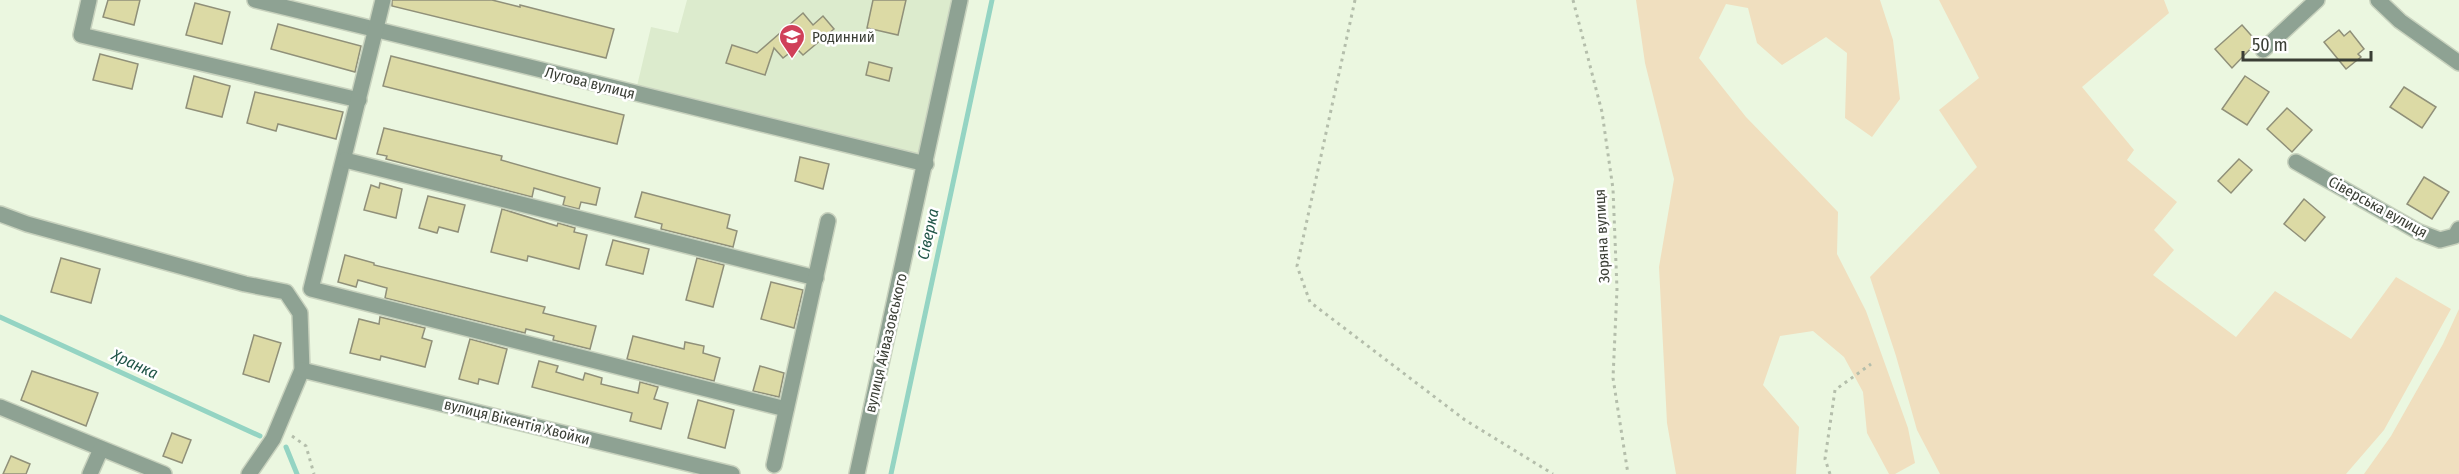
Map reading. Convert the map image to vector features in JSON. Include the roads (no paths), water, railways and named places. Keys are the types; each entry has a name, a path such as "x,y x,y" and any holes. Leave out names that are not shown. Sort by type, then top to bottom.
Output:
{"street":[{"path":"89,0 81,34 359,100"},
{"name":"Лугова вулиця","path":"255,0 926,164"},
{"path":"383,0 345,160 311,289 786,410"},
{"name":"вулиця Айвазовського","path":"857,474 960,0"},
{"path":"2263,50 2317,0"},
{"path":"2378,0 2400,21 2459,63"},
{"path":"345,160 816,278"},
{"name":"Сіверська вулиця","path":"2296,162 2419,231 2440,240 2455,236 2459,229"},
{"path":"0,214 27,224 245,284 286,292 300,313 302,370 273,439 249,474"},
{"path":"774,465 828,221"},
{"name":"вулиця Вікентія Хвойки","path":"302,370 732,474"},
{"path":"0,407 164,474"},
{"path":"90,474 101,449"}],"waterway":[{"name":"Сіверка","path":"891,474 992,0"},
{"name":"Хранка","path":"0,317 260,436"},
{"name":"Хранка","path":"286,447 297,474"}],"place":[{"name":"Родинний","path":"792,60"}]}
